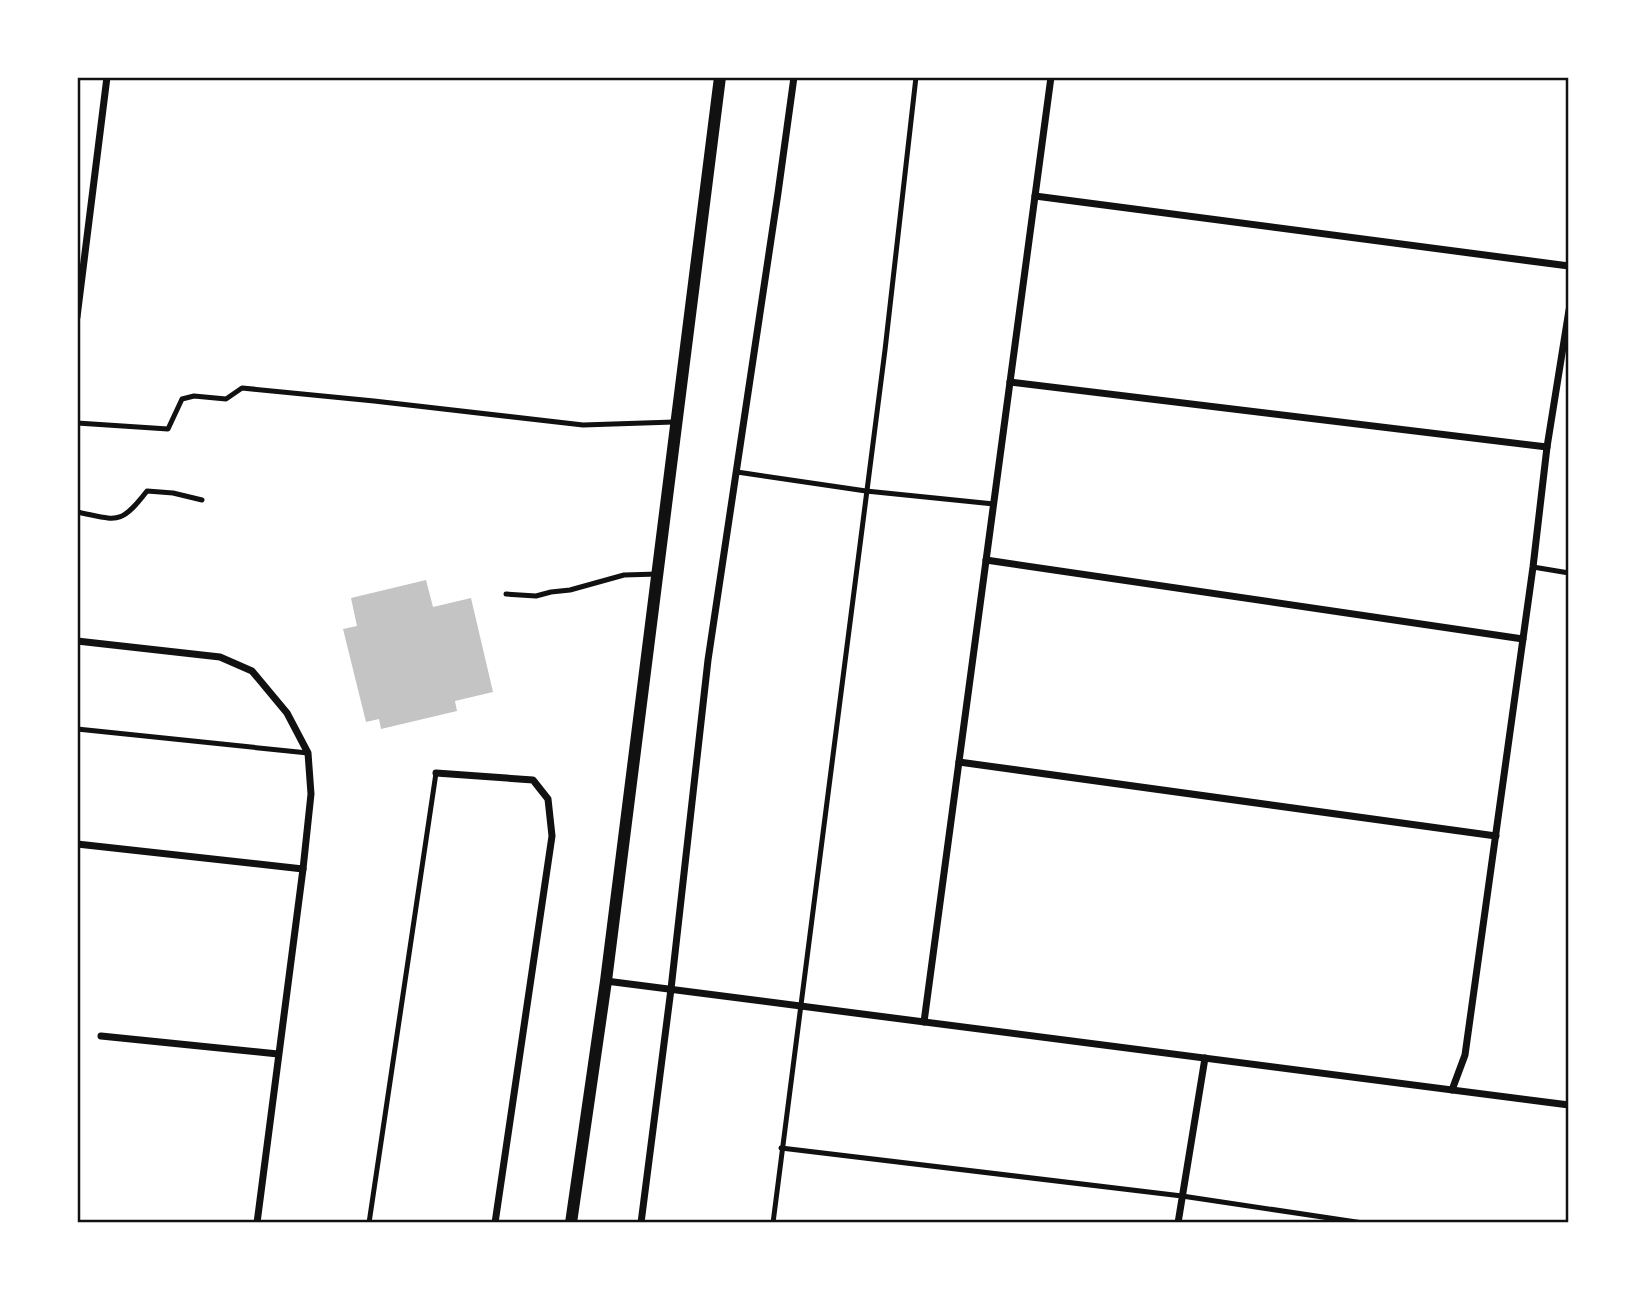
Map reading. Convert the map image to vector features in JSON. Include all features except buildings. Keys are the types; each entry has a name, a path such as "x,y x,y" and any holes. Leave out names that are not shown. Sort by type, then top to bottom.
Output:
{"street":[{"path":"77,317 107,77"},
{"path":"570,1223 606,981 720,77"},
{"path":"641,1223 671,989 708,660 794,77"},
{"path":"924,1022 1051,77"},
{"path":"1035,196 1569,266"},
{"path":"1452,1090 1465,1055 1534,567 1547,447 1569,310"},
{"path":"1010,382 1547,447"},
{"path":"986,560 1523,639"},
{"path":"77,641 220,657 252,671 287,713 308,753 311,794 303,869 257,1223"},
{"path":"959,762 1496,836"},
{"path":"436,773 533,780 548,799 552,836 495,1223"},
{"path":"77,844 303,869"},
{"path":"606,981 1569,1105"},
{"path":"101,1037 278,1054"},
{"path":"1178,1223 1205,1058"}],"lane":[{"path":"773,1223 916,77"},
{"path":"77,422 168,429 182,400 194,396 226,399 242,388 583,425 677,422"},
{"path":"737,472 866,491 993,504"},
{"path":"77,512 115,519 131,512 147,491 173,493 202,500"},
{"path":"1534,567 1569,573"},
{"path":"506,594 536,596 624,575 658,574"},
{"path":"77,729 308,753"},
{"path":"369,1223 436,773"},
{"path":"781,1148 1182,1196 1363,1223"}]}
